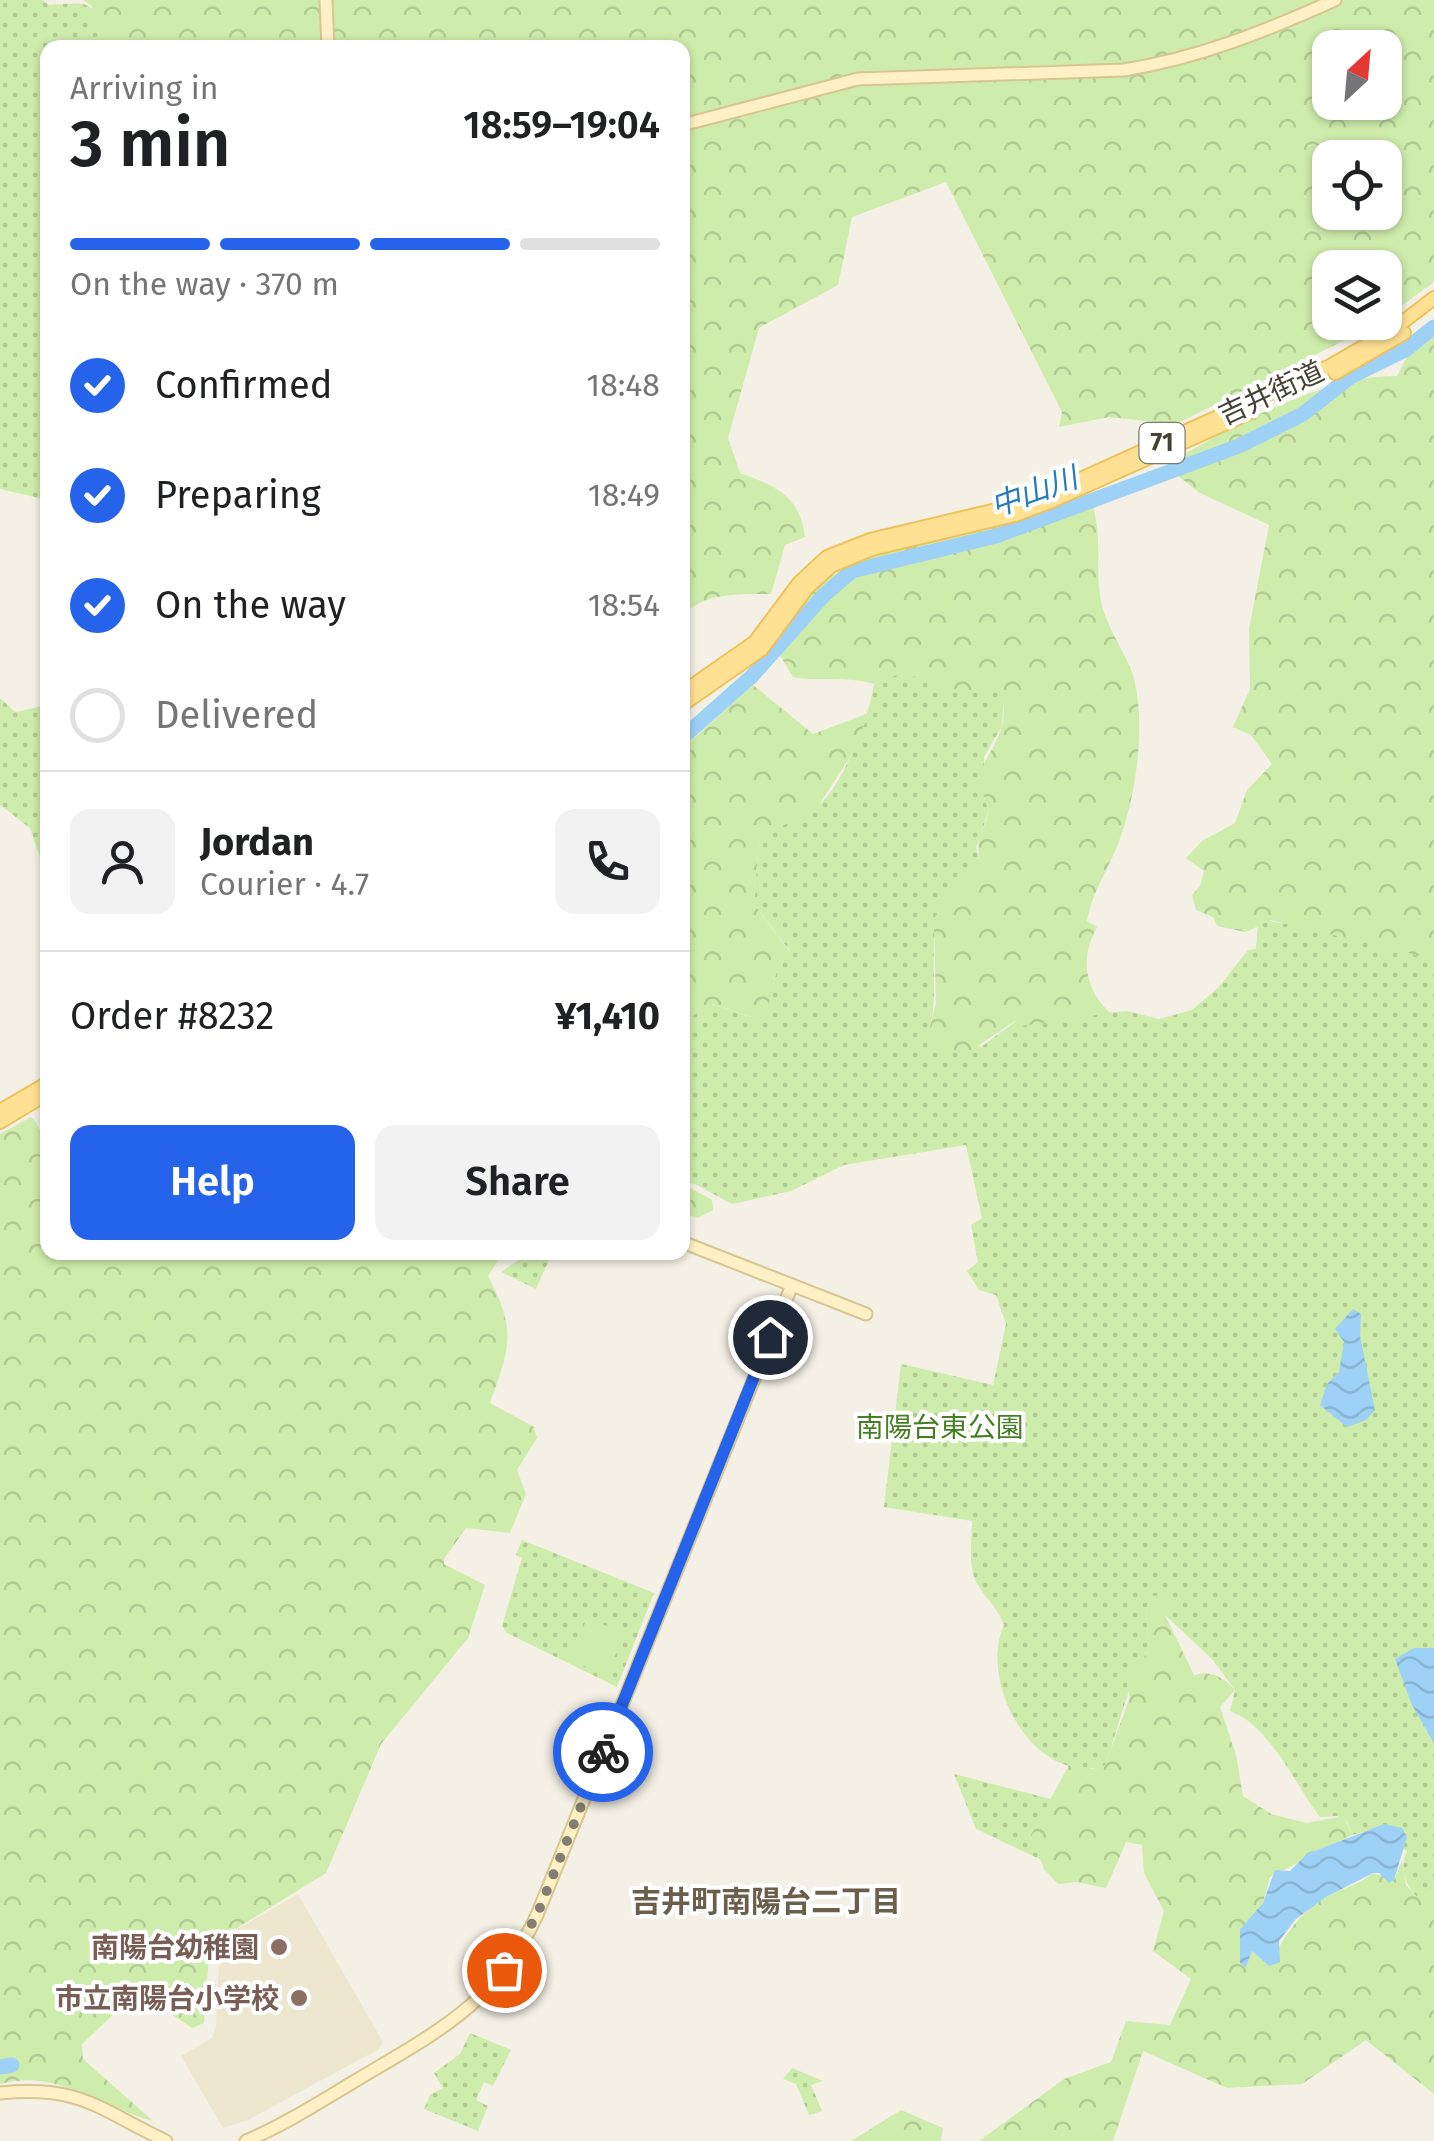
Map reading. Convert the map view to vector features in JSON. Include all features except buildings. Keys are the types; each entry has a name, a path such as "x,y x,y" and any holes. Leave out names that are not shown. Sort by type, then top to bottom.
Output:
{"main road":[{"name":"吉井街道","path":"871,544 1050,493 1330,366 1392,331 1434,298"},
{"name":"吉井街道","path":"871,544 1015,515 1094,484 1368,356 1434,310"},
{"name":"71","path":"690,687 755,642 799,583 827,557 871,544"},
{"name":"71","path":"690,699 762,648 821,574 871,544"},
{"path":"0,1111 40,1088"},
{"path":"0,1122 40,1099"}],"street":[{"path":"326,0 328,40"},
{"path":"690,122 858,78 1124,70 1156,65 1246,40 1335,0"},
{"path":"690,1245 866,1314"},
{"path":"246,2141 454,2022 492,1988 518,1953 537,1915 792,1285"},
{"path":"0,2093 59,2090 94,2102 166,2141"}],"shaded area":[{"path":"298,1894 383,2042 379,2049 248,2120 223,2128 181,2056 212,2038 216,2026 220,1939"}],"green space":[{"path":"0,0 83,4 94,11 111,40 40,40 40,498 0,489"},
{"path":"83,0 1434,0 1434,282 1402,306 1402,250 1312,250 1312,340 1345,340 1176,424 1109,417 1059,427 1062,412 946,182 852,217 838,285 759,328 728,438 740,473 784,494 798,512 805,537 785,545 771,594 713,598 690,609 690,40 110,40 92,18 92,6"},
{"path":"1434,320 1434,959 1271,920 1246,932 1217,926 1213,917 1196,910 1192,895 1200,886 1204,871 1186,858 1202,841 1235,823 1247,790 1272,764 1251,735 1233,727 1250,689 1249,629 1269,525 1200,493 1165,466 1277,406 1339,384 1397,376 1418,336"},
{"path":"1089,496 1097,526 1103,609 1134,678 1139,718 1130,805 1087,921 1097,927 1088,950 1087,972 1095,993 1110,1013 1022,1026 1015,1021 964,1055 933,1047 930,1027 936,1003 934,919 949,892 982,866 979,843 989,810 981,773 1002,726 1003,693 998,686 958,690 908,675 874,684 793,677 775,647 808,595 830,577 861,561"},
{"name":"南陽台東公園","path":"893,674 912,675 957,690 998,686 1004,693 1002,726 984,757 984,798 989,810 976,848 982,866 950,893 940,912 934,944 930,1027 981,1047 1016,1021 1127,1011 1159,1019 1192,1010 1218,988 1248,950 1256,949 1258,925 1263,920 1319,929 1434,959 1434,1885 1430,1894 1417,1897 1409,1887 1403,1870 1407,1851 1366,1831 1352,1835 1347,1821 1337,1816 1320,1817 1269,1742 1244,1718 1230,1711 1235,1690 1212,1659 1165,1615 1163,1595 1150,1597 1146,1611 1149,1651 1131,1687 1105,1766 1079,1768 1055,1760 1035,1745 1018,1724 999,1674 998,1648 1004,1625 972,1570 972,1521 884,1507 901,1364 993,1385 1006,1324 996,1295 979,1290 967,1271 978,1262 971,1225 982,1218 966,1145 844,1165 791,1191 732,1204 690,1183 690,1016 711,1004 751,1017 768,1007 776,973 790,951 754,904 759,838 824,800 853,752 874,684"},
{"path":"753,685 813,734 869,713 852,754 817,808 759,838 754,904 790,952 776,973 767,1013 758,1019 712,1004 690,1016 690,742"},
{"path":"0,698 15,712 40,707 40,857 30,828 0,805"},
{"path":"31,1117 40,1131 40,1260 498,1260 488,1276 503,1311 507,1339 490,1403 534,1427 537,1438 517,1470 526,1494 510,1533 466,1528 444,1559 444,1564 485,1585 468,1638 381,1744 326,1873 237,1928 217,1932 210,1943 204,2023 192,2028 146,1997 121,2007 82,2044 83,2059 153,2121 60,2085 21,2080 0,2084 0,1134"},
{"path":"690,1188 712,1200 713,1210 698,1218 690,1216"},
{"path":"518,1260 549,1260 536,1289 501,1272"},
{"path":"522,1540 654,1593 617,1687 507,1633 502,1626 522,1558 516,1555"},
{"path":"1163,1595 1173,1603 1165,1615 1194,1675 1217,1676 1235,1690 1220,1707 1236,1755 1243,1796 1271,1814 1307,1823 1344,1816 1352,1835 1270,1877 1263,1903 1240,1929 1246,1966 1252,1951 1269,1966 1287,1935 1310,1909 1373,1873 1394,1880 1402,1861 1406,1885 1417,1897 1430,1894 1434,1885 1434,2094 1366,2040 1302,2084 1227,2088 1143,2051 1113,2141 979,2141 1064,2079 1111,2062 1126,2021 1170,2025 1191,1979 1153,1951 1164,1911 1144,1873 1142,1845 1126,1842 1106,1888 1077,1882 1058,1884 1044,1869 1031,1835 1069,1765 1093,1769 1105,1765 1130,1697 1126,1679 1149,1651 1146,1611 1150,1596"},
{"path":"587,1618 624,1633 607,1676 570,1660"},
{"path":"954,1774 1093,1810 1048,1863 976,1829"},
{"path":"470,2033 511,2050 493,2086 484,2082 476,2100 488,2106 478,2131 424,2109 430,2095 443,2088 434,2073 460,2054"},
{"path":"792,2068 823,2081 811,2085 822,2111 809,2115 796,2084 783,2079"},
{"path":"901,2110 943,2128 941,2141 851,2141"}],"water":[{"path":"1353,1309 1361,1314 1360,1336 1375,1410 1366,1420 1347,1427 1320,1405 1327,1384 1339,1372 1344,1342 1335,1329"},
{"path":"1414,1648 1434,1648 1434,1743 1412,1705 1395,1659"},
{"path":"1384,1824 1402,1828 1407,1837 1394,1880 1389,1883 1379,1873 1373,1873 1326,1897 1296,1919 1279,1941 1280,1962 1269,1966 1252,1951 1246,1967 1240,1963 1240,1929 1263,1903 1275,1870 1290,1871 1307,1854"}],"waterway":[{"name":"中山川","path":"690,731 752,676 824,595 852,571 996,536 1239,446 1303,414 1350,377 1405,350 1434,327"},
{"path":"0,2067 12,2065"}],"way so far":[{"path":"504,1970 537,1915 603,1752"}],"place":[{"name":"南陽台幼稚園","path":"279,1947"},
{"name":"市立南陽台小学校","path":"299,1998"}],"district":[{"name":"吉井町南陽台二丁目","path":"766,1902"}],"route":[{"path":"603,1752 770,1337"}]}
